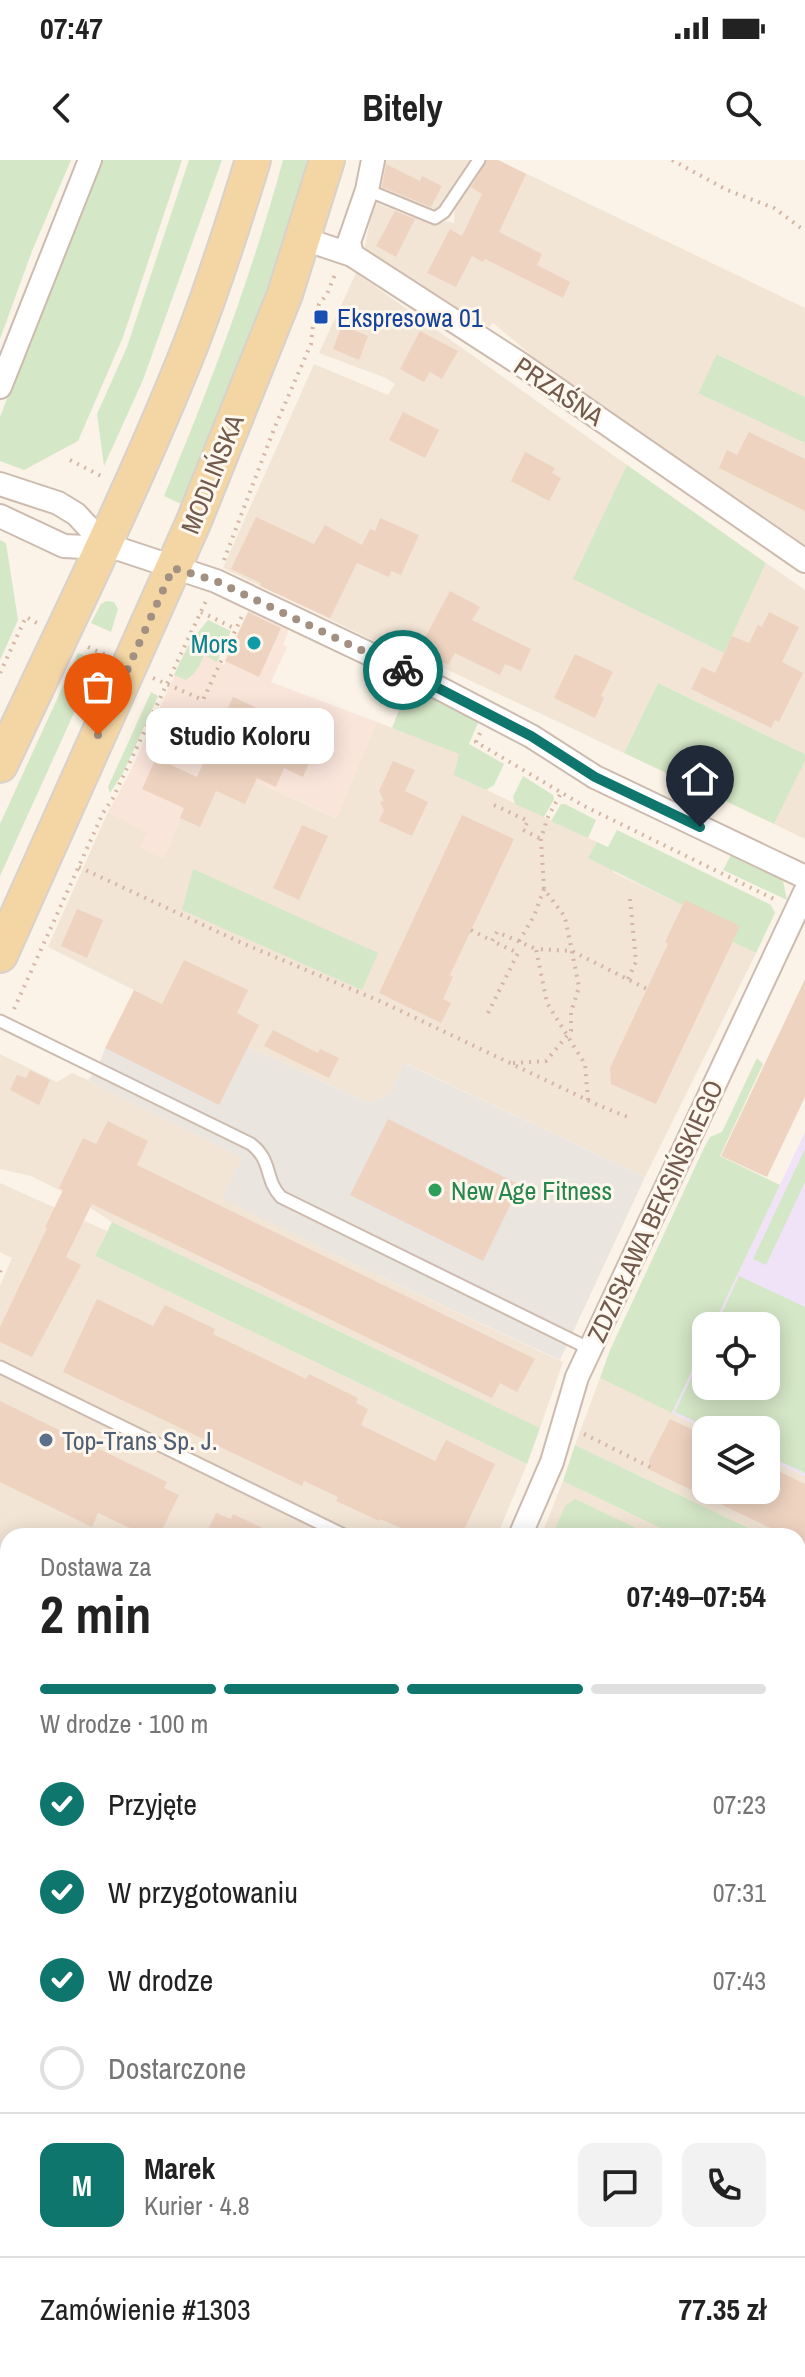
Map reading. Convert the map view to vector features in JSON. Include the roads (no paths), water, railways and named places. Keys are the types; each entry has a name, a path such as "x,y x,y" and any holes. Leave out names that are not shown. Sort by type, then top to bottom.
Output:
{"main road":[{"path":"0,765 104,544 191,344 253,160"},
{"name":"MODLIŃSKA","path":"0,955 173,568 285,294 327,160"}],"street":[{"path":"0,387 90,160"},
{"path":"347,253 373,160"},
{"name":"PRZAŚNA","path":"304,239 347,253 519,363 805,561"},
{"path":"0,484 58,503 76,514 104,544 216,581 420,678 531,736 595,777 805,877"},
{"path":"0,516 64,546 104,544"},
{"name":"ZDZISŁAWA BEKSIŃSKIEGO","path":"523,1528 552,1462 577,1377 805,892"}],"lane":[{"path":"367,190 435,218 444,212 479,160"},
{"path":"4,1022 251,1144 262,1152 268,1163 272,1187 281,1197 590,1349"},
{"path":"0,1367 330,1528"}],"place":[{"name":"Ekspresowa 01","path":"321,317"},
{"name":"Mors","path":"254,643"},
{"name":"Studio Koloru","path":"98,735"},
{"name":"New Age Fitness","path":"435,1190"},
{"name":"Top-Trans Sp. J.","path":"46,1440"}]}
